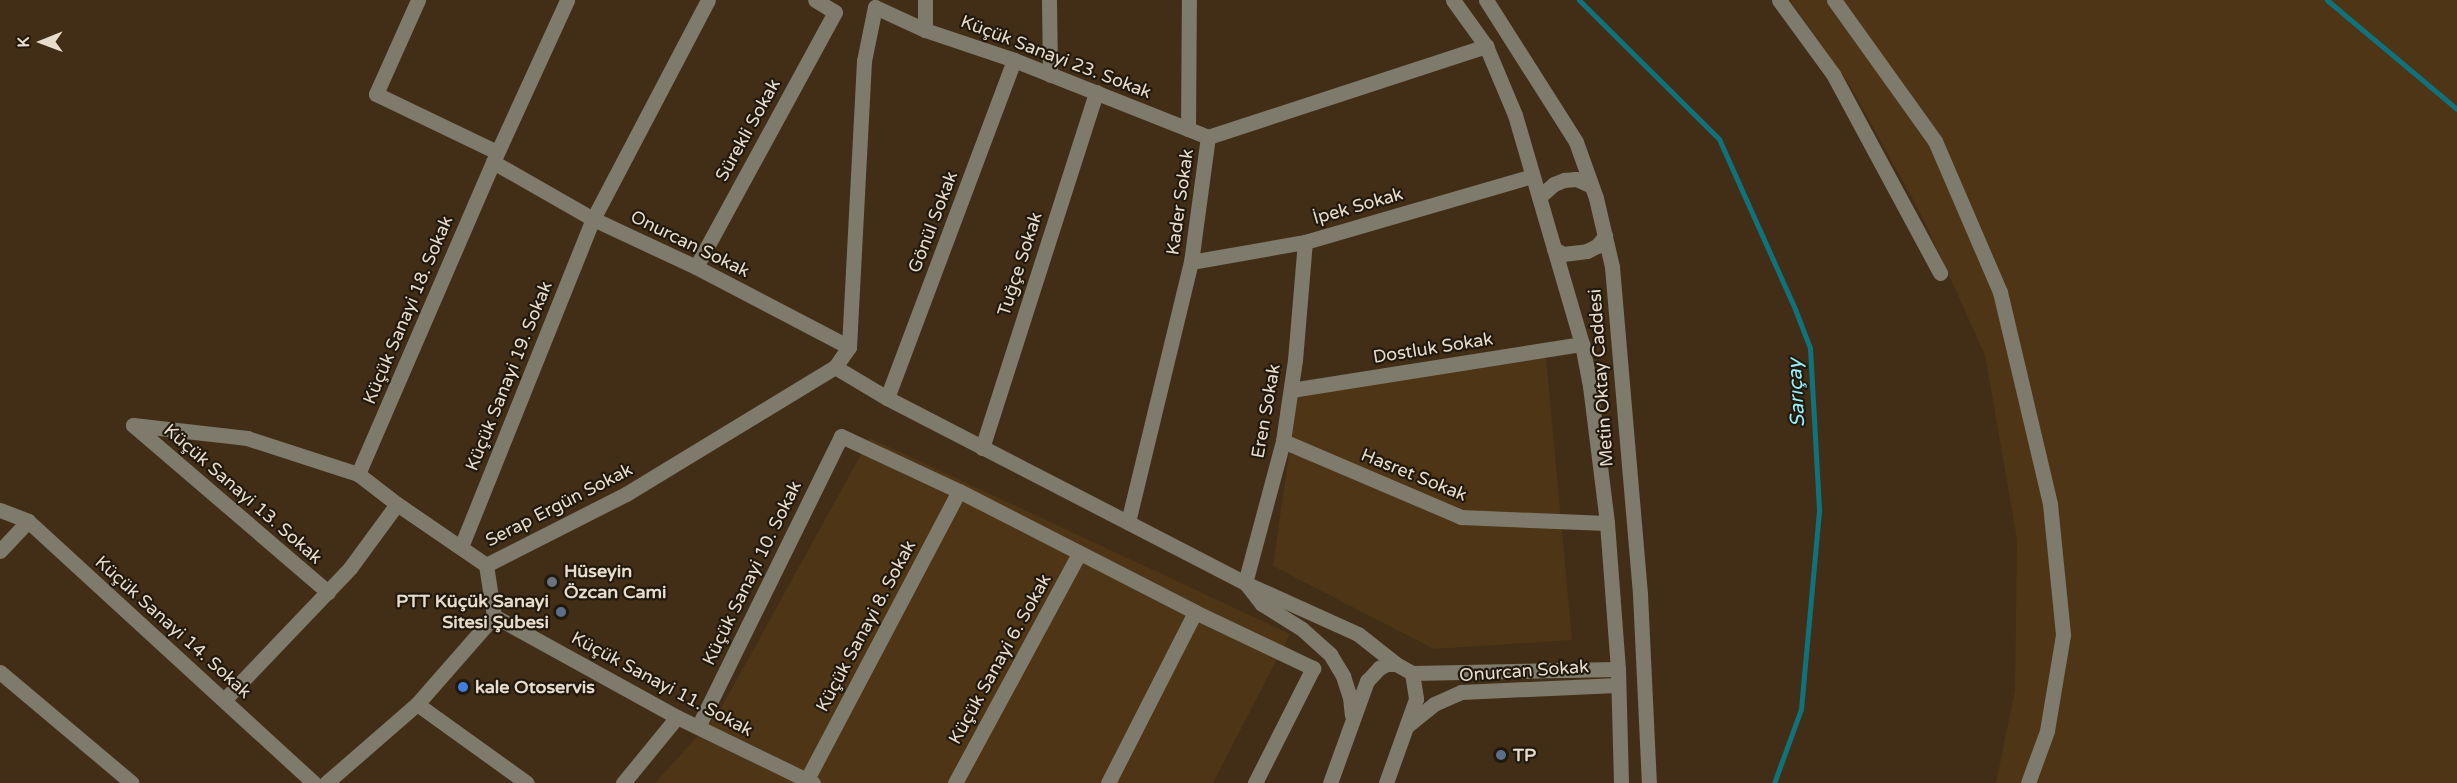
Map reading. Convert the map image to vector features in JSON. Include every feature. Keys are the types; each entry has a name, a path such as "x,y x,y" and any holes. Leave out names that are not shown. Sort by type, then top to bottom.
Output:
{"street":[{"name":"Onurcan Sokak","path":"418,0 376,94 495,157 593,219 696,267 849,347"},
{"name":"Küçük Sanayi 18. Sokak","path":"358,474 495,157 567,0"},
{"name":"Küçük Sanayi 19. Sokak","path":"461,547 593,219 708,0"},
{"name":"Sürekli Sokak","path":"696,267 835,12 815,0"},
{"path":"925,0 925,30"},
{"path":"1049,0 1050,75"},
{"path":"1188,129 1189,0"},
{"name":"Metin Oktay Caddesi","path":"1454,0 1486,46 1515,115 1582,345 1590,386 1607,523 1618,669 1621,783"},
{"name":"Metin Oktay Caddesi","path":"1486,0 1576,142 1592,186 1605,236 1613,279 1640,594 1649,783"},
{"path":"1779,0 1833,74 1940,273"},
{"path":"1834,0 1935,141 2000,292 2050,504 2063,635 2047,731 2028,783"},
{"name":"Küçük Sanayi 23. Sokak","path":"849,347 864,61 870,4 925,30 1014,60 1208,137"},
{"name":"Kader Sokak","path":"1128,522 1191,262 1208,137 1486,46"},
{"name":"Gönül Sokak","path":"887,398 1014,60"},
{"name":"Tuğçe Sokak","path":"982,448 1095,92"},
{"name":"İpek Sokak","path":"1191,262 1305,242 1532,176"},
{"path":"1539,197 1554,184 1564,180 1576,179 1592,186"},
{"path":"1554,249 1563,254 1587,252 1597,246 1605,236"},
{"name":"Eren Sokak","path":"1245,583 1283,441 1291,390 1305,242"},
{"name":"Dostluk Sokak","path":"1291,390 1582,345"},
{"path":"849,347 835,367 887,398 1245,583 1358,634 1396,664 1412,673 1416,699 1386,783"},
{"name":"Serap Ergün Sokak","path":"494,616 486,565 626,494 835,367"},
{"name":"Küçük Sanayi 13. Sokak","path":"328,592 133,425 247,438 358,474"},
{"name":"Küçük Sanayi 10. Sokak","path":"698,727 842,436 959,491"},
{"name":"Hasret Sokak","path":"1283,441 1461,517 1607,523"},
{"path":"358,474 397,504 486,565"},
{"path":"959,491 1079,554 1313,668 1255,783"},
{"name":"Küçük Sanayi 8. Sokak","path":"809,782 959,491"},
{"path":"225,699 350,568 397,504"},
{"name":"Küçük Sanayi 14. Sokak","path":"0,510 28,522 225,699 314,783"},
{"path":"0,551 28,522"},
{"name":"Küçük Sanayi 6. Sokak","path":"955,783 1079,554"},
{"path":"1245,583 1262,604 1302,629 1330,654 1343,676 1350,697 1353,718"},
{"path":"1108,783 1195,612"},
{"path":"326,783 417,705 494,616"},
{"name":"Küçük Sanayi 11. Sokak","path":"494,616 677,717 809,782"},
{"path":"1330,783 1363,689 1372,673 1387,664 1396,664"},
{"name":"Onurcan Sokak","path":"1412,673 1618,669"},
{"path":"0,672 132,783"},
{"name":"Onurcan Sokak","path":"1407,726 1434,704 1461,692 1617,685"},
{"path":"417,705 527,783"},
{"path":"623,783 677,717"}],"shaded area":[{"path":"1790,0 2457,0 2457,783 1996,783 2015,690 2017,539 1985,355 1922,216 1852,89"},
{"path":"1546,357 1572,640 1434,649 1273,566 1297,396"},
{"path":"870,438 1290,634 1213,783 655,783 718,714"}],"waterway":[{"name":"Sarıçay","path":"1579,0 1719,139 1795,309 1810,348 1819,511 1801,709 1774,783"},
{"path":"2327,0 2457,109"}],"place":[{"name":"Hüseyin Özcan Cami","path":"552,582"},
{"name":"PTT Küçük Sanayi Sitesi Şubesi","path":"561,612"},
{"name":"kale Otoservis","path":"463,687"},
{"name":"TP","path":"1501,755"}]}
